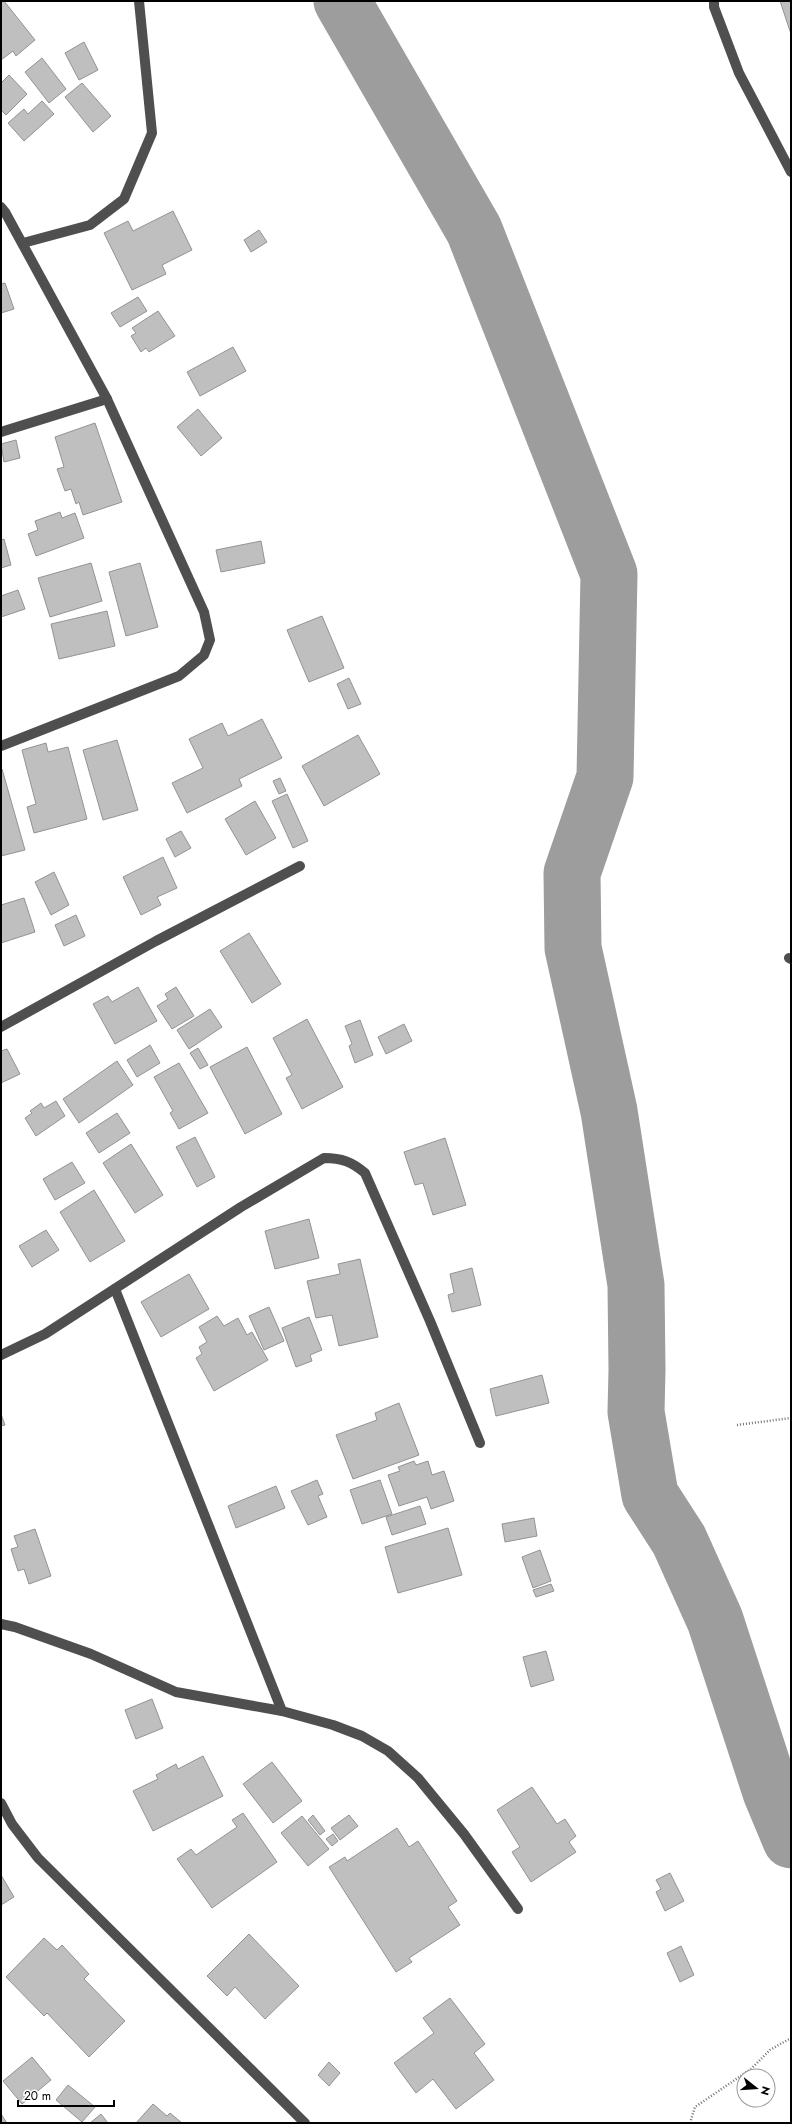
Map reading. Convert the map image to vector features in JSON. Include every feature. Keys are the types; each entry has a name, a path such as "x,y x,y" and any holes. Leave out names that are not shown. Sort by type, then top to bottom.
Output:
{"street":[{"path":"23,243 90,225 124,199 152,133 139,1"},
{"path":"714,1 714,7 739,73 791,172"},
{"path":"1,207 23,243 107,399 204,612 210,640 204,655 179,676 1,746"},
{"path":"1,432 107,399"},
{"path":"1,1027 156,941 300,866"},
{"path":"1,1355 45,1334 241,1207 324,1158 338,1158 354,1163 365,1173 430,1321 480,1443"},
{"path":"115,1288 282,1711"},
{"path":"1,1624 15,1627 91,1654 176,1692 282,1711 362,1736 388,1751 418,1778 464,1834 518,1909"},
{"path":"1,1803 12,1824 38,1858 306,2123"}],"path":[{"path":"736,1425 791,1418"},
{"path":"690,2123 695,2107 751,2069 770,2050 791,2038"}],"building":[{"path":"1,1 4,1 35,40 16,56 13,51 1,60"},
{"path":"780,1 791,1 791,34"},
{"path":"84,42 98,70 79,80 65,53"},
{"path":"42,58 66,89 49,103 25,72"},
{"path":"9,75 27,94 6,115 1,110 1,83"},
{"path":"82,83 111,116 93,132 65,97"},
{"path":"42,101 54,114 24,141 8,123 24,109 28,114"},
{"path":"173,211 192,250 162,265 166,274 132,290 104,233 128,221 133,231"},
{"path":"259,230 267,242 251,252 244,240"},
{"path":"5,283 14,309 1,313 1,284"},
{"path":"138,297 147,311 120,327 111,313"},
{"path":"158,311 175,336 149,352 146,348 141,352 131,336 136,333 132,328"},
{"path":"233,347 246,371 200,396 187,372"},
{"path":"198,409 222,438 201,456 177,427"},
{"path":"95,423 122,502 83,515 79,502 76,504 71,489 65,491 57,469 64,467 55,437"},
{"path":"16,440 20,458 4,462 1,444"},
{"path":"60,512 62,518 75,513 84,538 36,556 28,534 38,530 35,521"},
{"path":"4,539 11,565 1,568 1,540"},
{"path":"261,541 265,563 221,572 216,550"},
{"path":"91,563 102,601 50,617 38,578"},
{"path":"140,563 158,627 126,636 109,572"},
{"path":"18,590 25,609 1,617 1,596"},
{"path":"107,611 115,646 59,659 51,624"},
{"path":"322,616 344,668 309,682 287,630"},
{"path":"349,678 361,704 348,709 337,684"},
{"path":"262,719 282,758 239,779 242,786 187,813 172,783 203,768 189,739 222,723 228,736"},
{"path":"358,735 380,774 324,806 302,766"},
{"path":"117,740 138,810 103,820 83,750"},
{"path":"46,743 48,752 68,747 87,819 34,833 27,807 36,804 22,750"},
{"path":"2,769 25,850 1,856 1,770"},
{"path":"280,778 286,791 279,794 273,781"},
{"path":"287,794 308,841 293,848 272,801"},
{"path":"255,801 276,838 246,855 225,819"},
{"path":"181,831 191,848 175,857 166,839"},
{"path":"163,857 177,888 157,897 161,905 141,915 123,877"},
{"path":"54,872 69,905 51,915 35,882"},
{"path":"24,898 35,932 1,943 1,905"},
{"path":"76,915 85,936 64,946 55,925"},
{"path":"249,933 281,984 252,1003 220,951"},
{"path":"138,987 157,1021 115,1044 93,1004 108,996 112,1002"},
{"path":"176,987 194,1016 172,1029 157,1006 168,999 165,994"},
{"path":"210,1009 222,1027 189,1049 177,1030"},
{"path":"307,1019 343,1087 302,1109 286,1078 292,1075 273,1038"},
{"path":"360,1020 373,1055 355,1063 349,1046 352,1044 345,1026"},
{"path":"404,1024 412,1041 386,1054 378,1037"},
{"path":"150,1045 160,1063 137,1077 127,1060"},
{"path":"247,1047 282,1114 245,1134 210,1067"},
{"path":"198,1048 208,1065 200,1069 190,1053"},
{"path":"7,1049 20,1074 1,1083 1,1051"},
{"path":"117,1061 133,1085 79,1123 63,1099"},
{"path":"179,1063 208,1113 179,1129 170,1113 173,1111 154,1077"},
{"path":"56,1101 65,1116 36,1136 25,1118 32,1113 30,1111 41,1103 44,1108"},
{"path":"117,1113 130,1133 99,1153 86,1133"},
{"path":"195,1137 215,1177 197,1187 176,1147"},
{"path":"445,1138 466,1205 433,1215 423,1183 415,1185 404,1152"},
{"path":"131,1144 163,1195 135,1213 103,1163"},
{"path":"72,1162 85,1183 55,1200 43,1179"},
{"path":"94,1190 125,1241 90,1262 60,1212"},
{"path":"309,1219 319,1258 275,1269 265,1231"},
{"path":"46,1230 59,1250 32,1267 19,1246"},
{"path":"360,1259 378,1337 339,1346 332,1315 316,1318 307,1281 340,1274 338,1264"},
{"path":"472,1268 481,1305 452,1312 448,1295 454,1293 450,1274"},
{"path":"189,1274 209,1309 161,1337 141,1302"},
{"path":"269,1307 284,1341 264,1350 249,1316"},
{"path":"217,1316 224,1326 238,1318 247,1335 252,1332 268,1360 214,1391 196,1358 202,1354 199,1347 207,1342 199,1327"},
{"path":"309,1317 322,1350 310,1355 312,1361 296,1367 282,1328"},
{"path":"542,1375 549,1403 496,1416 490,1389"},
{"path":"399,1403 419,1455 353,1479 336,1435 377,1420 375,1413"},
{"path":"1,1414 5,1425 1,1426"},
{"path":"414,1461 416,1465 428,1461 432,1475 444,1471 454,1501 431,1509 427,1497 399,1506 388,1475 400,1471 398,1467"},
{"path":"317,1480 323,1494 318,1496 327,1517 308,1525 291,1491"},
{"path":"380,1480 392,1514 362,1524 350,1490"},
{"path":"276,1486 285,1508 236,1528 228,1506"},
{"path":"420,1506 426,1524 392,1535 386,1517"},
{"path":"534,1518 537,1536 505,1542 502,1524"},
{"path":"448,1528 462,1575 398,1593 385,1547"},
{"path":"35,1529 51,1576 29,1584 24,1569 18,1571 11,1549 18,1547 14,1536"},
{"path":"540,1550 551,1581 533,1588 522,1557"},
{"path":"551,1584 554,1591 536,1597 533,1590"},
{"path":"546,1651 554,1680 531,1687 523,1657"},
{"path":"152,1699 163,1728 136,1739 125,1710"},
{"path":"203,1756 223,1796 153,1831 133,1791 158,1779 156,1775 176,1764 178,1769"},
{"path":"272,1762 302,1801 273,1823 243,1784"},
{"path":"532,1787 557,1824 565,1819 576,1836 569,1842 576,1852 531,1882 512,1852 520,1847 497,1810"},
{"path":"243,1813 277,1862 212,1908 177,1859 191,1849 196,1855 237,1827 232,1820"},
{"path":"313,1815 325,1831 320,1835 308,1820"},
{"path":"349,1815 358,1826 340,1840 331,1828"},
{"path":"302,1816 329,1849 308,1866 281,1833"},
{"path":"397,1828 409,1847 418,1841 457,1901 448,1907 460,1925 409,1958 412,1962 396,1972 329,1867 345,1857 347,1861"},
{"path":"333,1834 338,1841 332,1846 326,1839"},
{"path":"670,1873 684,1901 665,1911 656,1892 661,1889 656,1880"},
{"path":"1,1875 14,1897 1,1905"},
{"path":"249,1934 299,1986 265,2019 235,1987 227,1996 207,1976"},
{"path":"44,1938 57,1950 62,1945 89,1974 84,1979 125,2021 89,2057 47,2013 44,2016 6,1977"},
{"path":"681,1946 694,1975 680,1982 667,1953"},
{"path":"450,1998 485,2044 474,2053 494,2080 456,2109 433,2079 416,2093 394,2063 434,2033 423,2018"},
{"path":"32,2057 51,2080 22,2104 3,2081"},
{"path":"329,2062 340,2073 329,2086 318,2075"},
{"path":"68,2085 95,2107 82,2122 56,2100"},
{"path":"153,2104 167,2116 170,2113 182,2123 136,2123"},
{"path":"1,2114 7,2123 1,2123"},
{"path":"101,2114 108,2123 90,2123"}],"waterway":[{"path":"342,1 474,230 609,574 605,777 572,873 573,948 609,1111 636,1285 636,1412 650,1495 679,1540 715,1620 771,1792 791,1840"}]}
